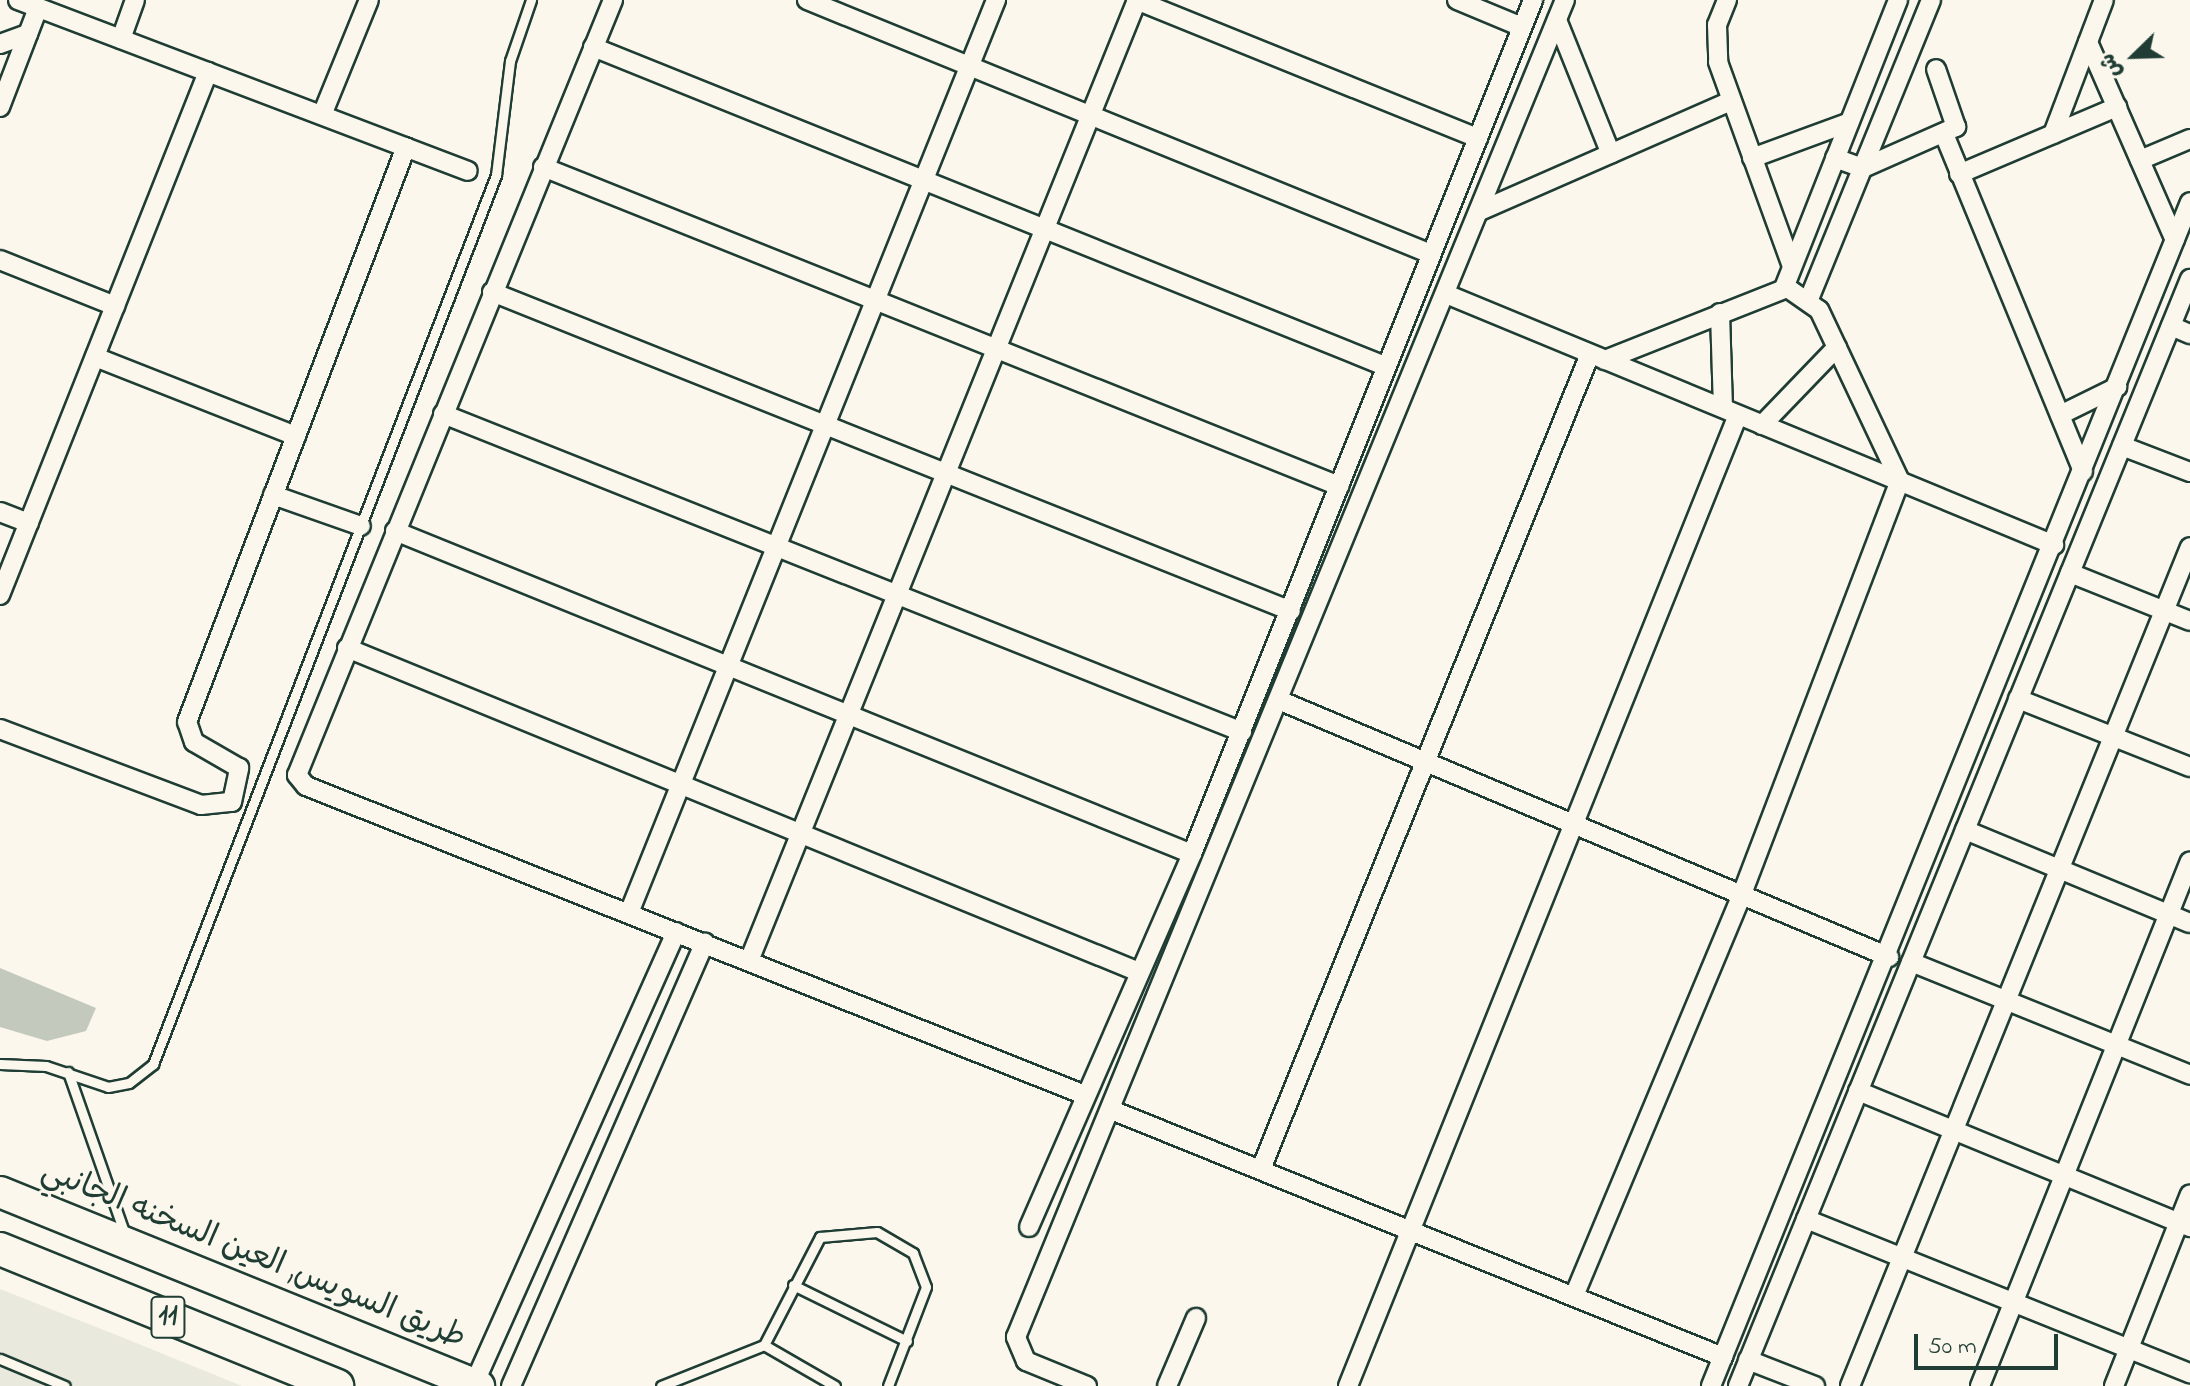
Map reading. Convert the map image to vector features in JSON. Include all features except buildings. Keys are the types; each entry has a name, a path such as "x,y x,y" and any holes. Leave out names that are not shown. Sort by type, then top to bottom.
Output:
{"highway":[{"name":"11","path":"0,1249 337,1386"}],"main road":[{"name":"طريق السويس, العين السخنه الجانبي","path":"0,1192 476,1385"}],"street":[{"path":"18,0 468,171"},
{"path":"121,39 135,0"},
{"path":"322,115 369,0"},
{"path":"613,0 297,767 301,782 1085,1095"},
{"path":"807,0 1431,254"},
{"path":"629,913 996,0"},
{"path":"749,961 1136,0 1478,138"},
{"path":"1457,0 1522,27"},
{"path":"1029,1227 1192,854 1533,0"},
{"path":"1087,1386 1026,1361 1016,1337 1114,1111 1565,0"},
{"path":"1727,0 1716,43 1730,101 1792,266"},
{"path":"1784,288 1898,0"},
{"path":"1809,299 1931,0"},
{"path":"2053,134 2104,0"},
{"path":"0,107 38,8"},
{"path":"1557,20 1611,154"},
{"path":"0,44 28,34"},
{"path":"2088,42 2175,240"},
{"path":"593,47 1385,366"},
{"path":"1835,158 1863,168 1944,134 1957,120 1936,69"},
{"path":"0,595 208,72"},
{"path":"1480,211 1730,101"},
{"path":"1959,174 2117,107"},
{"path":"1752,158 1850,122"},
{"path":"1944,134 2083,472"},
{"path":"2140,160 2190,139"},
{"path":"0,729 201,805 232,802 239,768 194,742 187,722 406,147"},
{"path":"543,167 1339,486"},
{"path":"1711,1386 1889,957 2190,202"},
{"path":"0,260 115,306"},
{"path":"1738,1386 2190,279"},
{"path":"1261,1169 1425,763 1598,357 1784,288 1809,299 1837,347 1900,481 1742,894 1574,1296"},
{"path":"492,292 1291,611"},
{"path":"1446,294 2054,545"},
{"path":"1348,1386 1575,825 1730,412 1720,313"},
{"path":"2171,326 2190,334"},
{"path":"1762,425 1837,347"},
{"path":"95,357 296,436"},
{"path":"2060,415 2117,387"},
{"path":"443,414 1242,732"},
{"path":"2122,446 2190,472"},
{"path":"273,495 361,526"},
{"path":"0,512 29,523"},
{"path":"395,531 1192,854"},
{"path":"1850,1386 1901,1255 2063,870 2190,547"},
{"path":"2070,573 2190,621"},
{"path":"347,648 1139,972"},
{"path":"2018,699 2190,767"},
{"path":"1281,701 1889,957"},
{"path":"1965,830 2190,923"},
{"path":"1980,1386 2190,861"},
{"path":"476,1385 676,932"},
{"path":"511,1386 562,1276 705,943"},
{"path":"1911,962 2190,1075"},
{"path":"660,967 690,979"},
{"path":"1858,1091 2184,1225"},
{"path":"1114,1111 1723,1357"},
{"path":"573,1160 607,1173"},
{"path":"2114,1386 2184,1225 2190,1194"},
{"path":"1806,1219 2190,1373"},
{"path":"528,1264 562,1276"},
{"path":"1167,1386 1196,1318"},
{"path":"1748,1360 1815,1386"}],"lane":[{"path":"0,1064 68,1072 108,1087 129,1083 153,1064 496,175 510,61 531,0"},
{"path":"68,1072 128,1244"},
{"path":"661,1386 764,1345 820,1237 877,1232 913,1253 923,1272 923,1304 888,1386"},
{"path":"793,1285 907,1341"},
{"path":"764,1345 835,1386"},
{"path":"0,1359 65,1386"}],"shaded area":[{"path":"0,1289 119,1336 242,1386 0,1386"}]}
